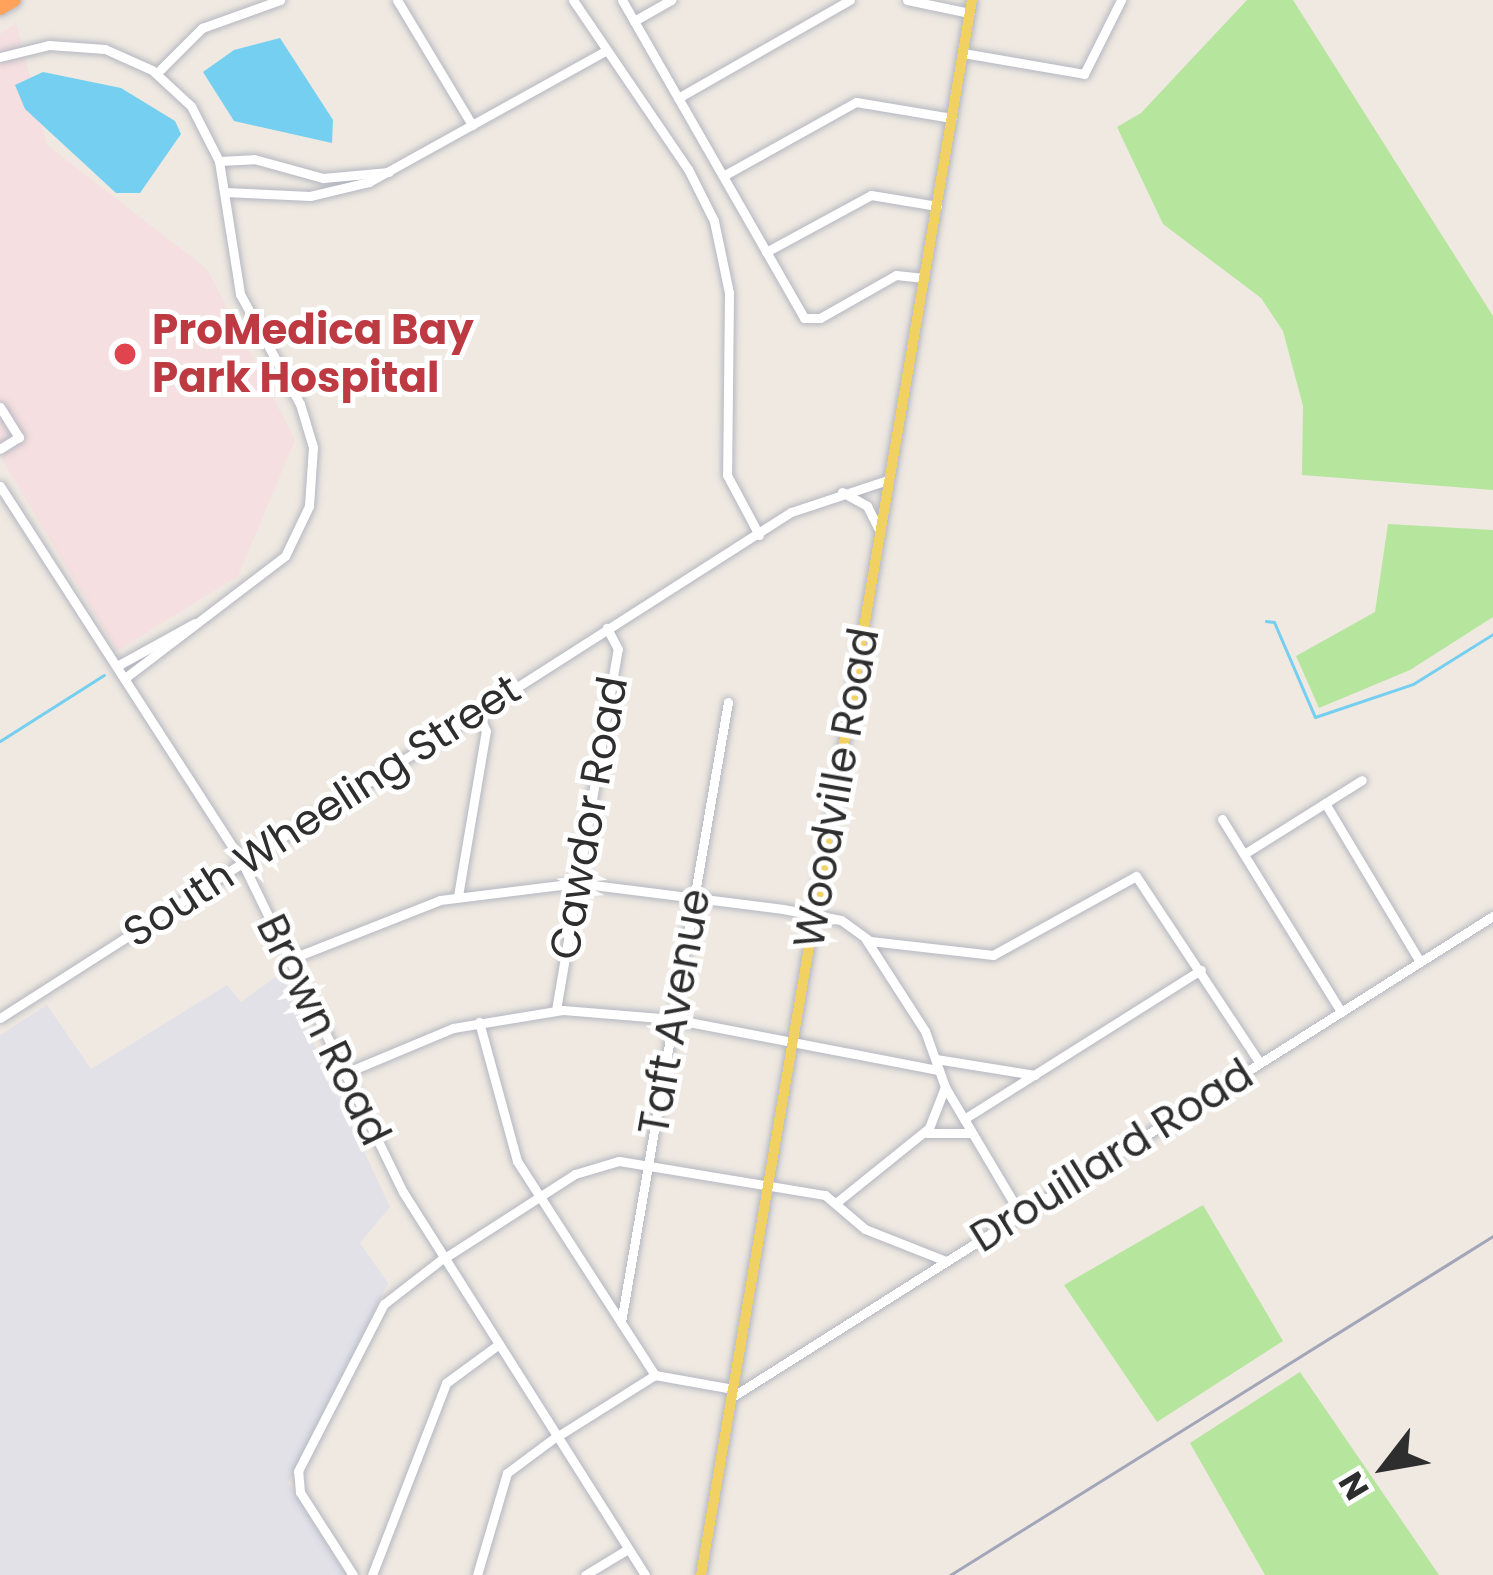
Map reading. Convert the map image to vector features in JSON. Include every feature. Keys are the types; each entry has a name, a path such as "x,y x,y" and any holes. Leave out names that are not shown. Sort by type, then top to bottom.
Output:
{"highway":[{"path":"0,8 14,0"}],"main road":[{"name":"Woodville Road","path":"701,1575 971,6"}],"street":[{"path":"157,74 202,28 280,0"},
{"path":"397,0 472,125"},
{"path":"573,0 688,169 719,238 730,310 726,469 759,536"},
{"path":"622,0 809,320 896,274 924,278"},
{"path":"634,21 670,0"},
{"path":"678,98 850,0"},
{"path":"907,0 971,6"},
{"path":"963,52 1084,74 1121,0"},
{"path":"0,57 74,44 116,52 157,74 191,106 219,161 237,288 303,412 314,473 307,514 285,556 125,678"},
{"path":"225,192 320,195 388,172 604,51"},
{"path":"723,176 856,102 952,118"},
{"path":"219,161 254,159 323,178 388,172"},
{"path":"766,252 871,195 937,206"},
{"path":"0,406 19,436 0,449"},
{"name":"South Wheeling Street","path":"0,1018 644,604 836,492 888,480"},
{"name":"Brown Road","path":"0,486 242,862 343,1074 443,1258 645,1575"},
{"path":"836,492 863,503 880,532"},
{"path":"117,666 200,621"},
{"name":"Cawdor Road","path":"556,1010 618,649 607,628"},
{"name":"Taft Avenue","path":"621,1322 728,703"},
{"path":"458,896 486,731 477,712"},
{"path":"1244,854 1362,780"},
{"path":"1325,803 1420,962"},
{"path":"1222,819 1341,1012"},
{"path":"866,938 1006,953 1136,876 1260,1063"},
{"path":"288,960 372,921 458,896 578,883 694,894 846,922 866,938 937,1065 945,1088 1021,1214"},
{"name":"Drouillard Road","path":"732,1393 1493,916"},
{"path":"964,1119 1202,970"},
{"path":"343,1074 479,1022 556,1010 673,1019 937,1065 1035,1075"},
{"path":"479,1022 515,1156 655,1375 732,1393"},
{"path":"838,1202 922,1134 945,1088"},
{"path":"922,1134 972,1134"},
{"path":"353,1575 296,1480 384,1304 443,1258 595,1165 648,1165 838,1202 871,1232 946,1261"},
{"path":"372,1575 446,1383 499,1344"},
{"path":"477,1575 507,1473 655,1375"},
{"path":"584,1575 628,1549"}],"shaded area":[{"name":"ProMedica Bay Park Hospital","path":"16,23 47,145 207,269 295,440 238,576 117,651 0,456 0,34"},
{"path":"281,973 390,1207 360,1243 388,1283 288,1483 346,1575 0,1575 0,1035 47,1005 91,1069 227,985 241,1002"}],"green space":[{"path":"1247,0 1293,0 1493,316 1493,490 1302,475 1303,406 1283,331 1261,298 1163,224 1117,127 1141,113"},
{"path":"1388,524 1493,530 1493,617 1410,670 1319,708 1296,656 1375,612"},
{"path":"1203,1205 1283,1341 1157,1422 1064,1285"},
{"path":"1300,1372 1439,1575 1265,1575 1190,1443"}],"water":[{"path":"280,38 333,120 332,143 234,121 203,72 234,50"},
{"path":"43,72 121,88 175,121 181,134 140,193 116,193 25,109 15,85"}],"waterway":[{"path":"1266,621 1274,622 1315,717 1413,684 1493,634"},
{"path":"0,741 104,675"}],"railway":[{"path":"950,1575 1493,1236"}],"place":[{"name":"ProMedica Bay Park Hospital","path":"125,354"}]}
